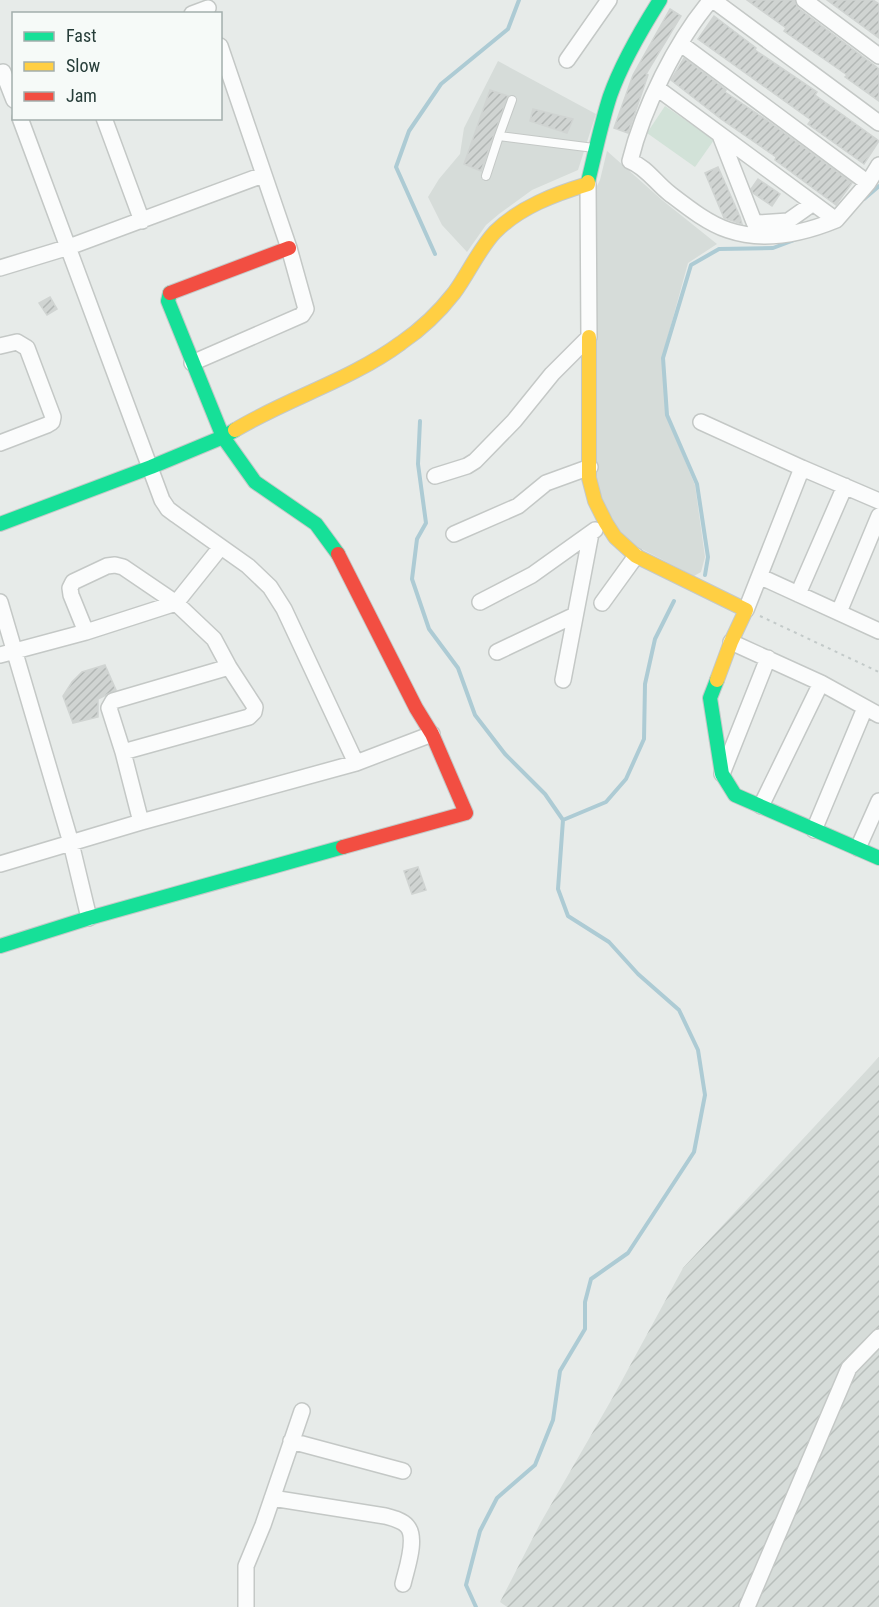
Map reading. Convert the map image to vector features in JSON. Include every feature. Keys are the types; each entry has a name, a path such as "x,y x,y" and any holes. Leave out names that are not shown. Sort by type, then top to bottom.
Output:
{"street":[{"path":"567,60 609,0"},
{"path":"660,0 641,32 615,87 596,148 588,184 591,490 615,537 636,556 746,610"},
{"path":"804,0 879,56"},
{"path":"879,123 705,2 657,88 641,124 630,161 643,168 676,199 727,230 748,234 784,234 818,227 836,220 868,183 879,165"},
{"path":"681,44 868,183"},
{"path":"192,363 305,312 306,309 289,248 222,52"},
{"path":"6,72 12,93"},
{"path":"657,88 836,220"},
{"path":"21,120 162,500 168,509 259,576 270,587 284,609 356,763"},
{"path":"105,120 142,221"},
{"path":"720,135 754,222 788,221 812,204"},
{"path":"0,268 69,247 263,176"},
{"path":"0,524 223,437 262,414 372,362 402,343 428,321 453,294 494,233 512,218 542,201 588,184"},
{"path":"0,945 466,813 432,734 416,708 338,554 316,524 255,482 223,437 168,301 170,293 289,248"},
{"path":"435,476 467,466 475,461 514,421 552,374 589,337"},
{"path":"0,346 17,342 27,348 53,417 52,422 48,425 0,443"},
{"path":"701,422 879,501"},
{"path":"454,534 518,506 546,483 590,467"},
{"path":"802,468 761,577 731,642 710,698 722,774 735,795 879,858"},
{"path":"798,594 845,486"},
{"path":"839,612 879,516"},
{"path":"480,602 532,574 606,523"},
{"path":"563,680 591,533"},
{"path":"7,654 176,603 220,548"},
{"path":"602,603 636,556"},
{"path":"86,632 70,588 73,582 107,566 123,567 176,603 214,639 255,707 249,717 123,752"},
{"path":"761,577 879,630"},
{"path":"0,603 7,654 71,843 89,918"},
{"path":"496,652 575,615"},
{"path":"731,642 820,683 879,715"},
{"path":"722,774 768,658"},
{"path":"141,822 109,708 113,701 229,667"},
{"path":"761,806 820,683"},
{"path":"814,830 865,708"},
{"path":"0,864 141,822 356,763 432,734"},
{"path":"858,848 879,801"},
{"path":"747,1607 849,1368 879,1337"},
{"path":"246,1607 246,1566 302,1412"},
{"path":"291,1441 404,1471"},
{"path":"272,1498 385,1516 400,1521 408,1527 412,1536 403,1584"}],"lane":[{"path":"486,176 512,100"},
{"path":"499,136 596,148"}],"path":[{"path":"746,610 879,672"}],"shaded area":[{"path":"498,61 596,114 578,170 532,190 499,214 486,225 467,252 442,225 428,197 439,179 460,154 464,128"},
{"path":"665,106 714,140 695,167 647,133"},
{"path":"607,151 662,200 717,244 688,263 662,358 666,415 695,485 705,557 701,572 694,576 630,543 601,508 594,481 595,190 600,180"},
{"path":"879,1057 879,1607 507,1607 500,1602 541,1522 613,1397 683,1268"}],"building":[{"path":"747,0 794,0 798,8 879,69 879,101 845,77 847,75 784,31 786,28"},
{"path":"827,0 873,0 879,4 879,38"},
{"path":"670,9 681,16 646,74 648,75 628,133 614,128 633,75"},
{"path":"714,16 756,48 755,50 817,92 815,95 879,141 864,164 808,124 811,120 698,39"},
{"path":"684,58 726,90 725,92 852,183 836,205 775,160 776,157 721,119 671,80"},
{"path":"490,90 508,96 481,171 464,164"},
{"path":"533,109 573,119 567,133 530,121"},
{"path":"718,167 742,224 724,218 705,173"},
{"path":"758,179 780,194 772,206 753,193 751,189"},
{"path":"50,297 57,309 47,315 39,303"},
{"path":"105,665 116,690 98,699 98,717 73,723 63,696 82,672"},
{"path":"418,867 426,890 412,894 404,871"}],"waterway":[{"path":"435,254 396,167 409,131 441,84 508,29 519,0"},
{"path":"864,199 879,186"},
{"path":"705,575 708,557 697,484 667,415 663,358 691,265 719,249 773,248 797,239"},
{"path":"420,421 418,464 426,523 417,539 412,579 429,629 458,668 475,715 505,754 545,794 563,820 558,889 568,916 609,942 638,974 679,1010 698,1050 705,1095 694,1152 628,1253 591,1279 585,1302 585,1329 560,1371 553,1420 535,1465 497,1498 480,1531 466,1585 476,1607"},
{"path":"563,820 606,802 626,779 644,739 645,684 655,639 674,601"}],"traffic: fast":[{"path":"588,182 615,83 632,46 660,0"},
{"path":"170,293 168,301 223,437 255,482 316,524 338,554"},
{"path":"0,524 151,467 235,430"},
{"path":"717,680 710,698 722,774 735,795 879,858"},
{"path":"0,946 89,918 343,847"}],"traffic: slow":[{"path":"235,430 361,368 401,343 448,300 484,246 505,223 538,202 588,184 588,182"},
{"path":"589,337 589,478 595,501 615,537 636,556 746,610 717,680"}],"traffic: jam":[{"path":"170,293 289,248"},
{"path":"338,554 416,708 432,734 466,813 343,847"}]}
